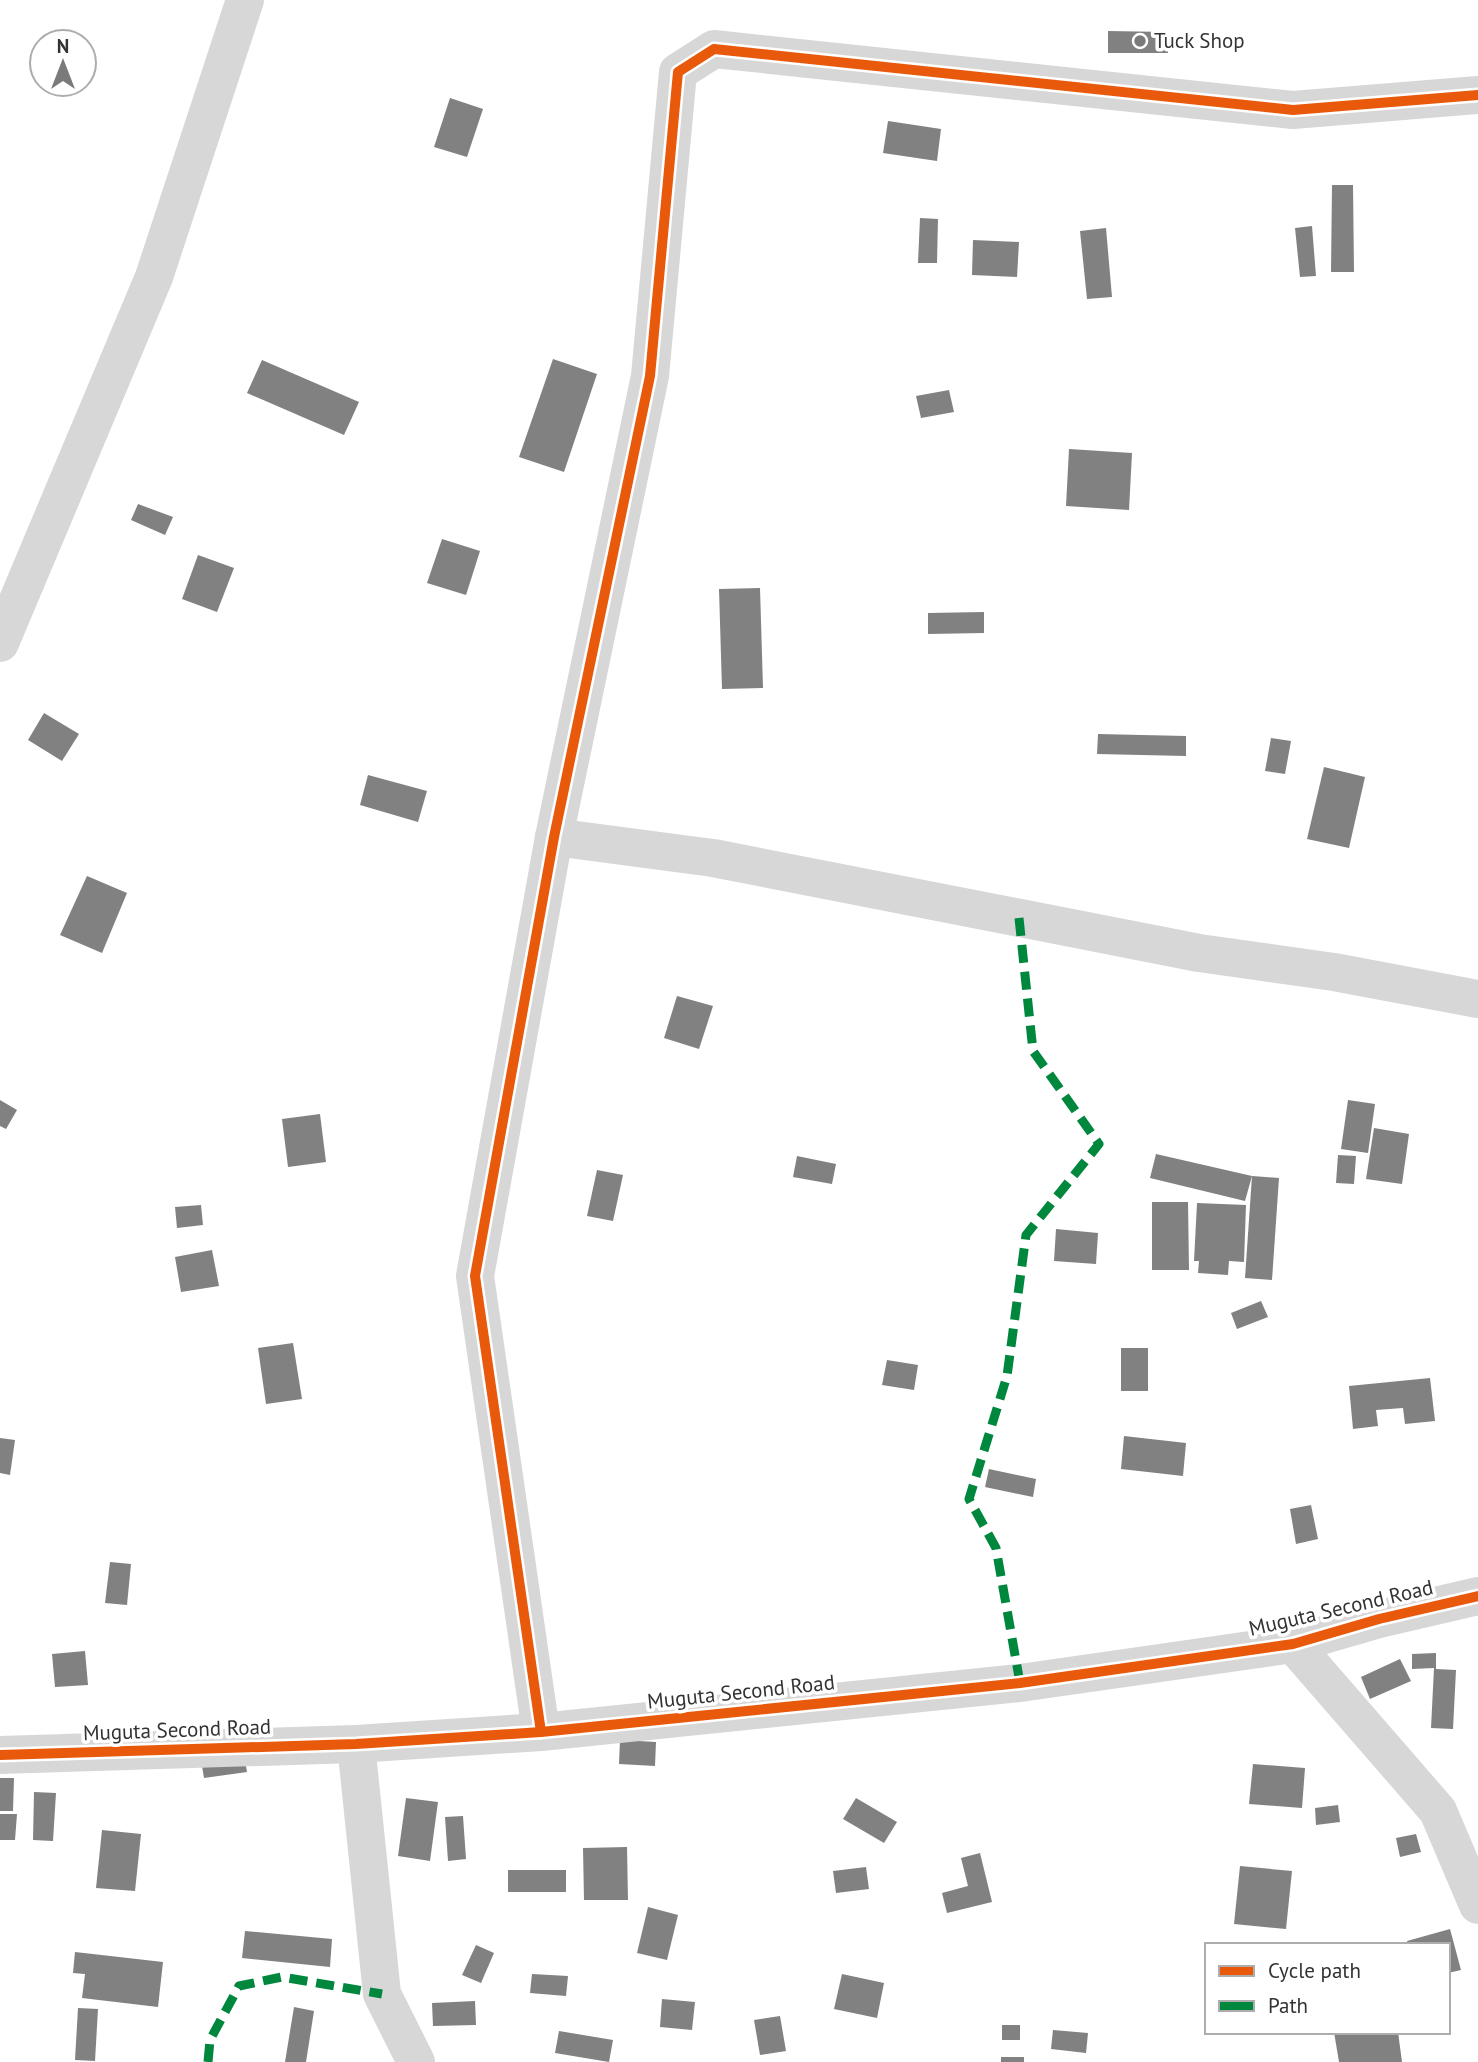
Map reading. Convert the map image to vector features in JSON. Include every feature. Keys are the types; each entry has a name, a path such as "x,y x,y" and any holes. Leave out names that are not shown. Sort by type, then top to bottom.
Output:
{"street":[{"path":"0,643 154,277 245,0"},
{"path":"541,1732 475,1276 554,837 650,376 678,72 714,49 1293,110 1478,94"},
{"path":"554,837 713,858 1199,953 1334,972 1478,999"},
{"name":"Muguta Second Road","path":"0,1755 356,1744 541,1732 1020,1683 1293,1644 1379,1619 1478,1596"},
{"path":"1293,1644 1438,1811 1478,1905"},
{"path":"356,1744 382,1994 416,2062"}],"building":[{"path":"1108,31 1168,32 1168,53 1108,53"},
{"path":"450,98 483,109 467,157 434,147"},
{"path":"888,121 941,129 937,161 883,153"},
{"path":"1332,185 1353,185 1354,272 1331,272"},
{"path":"920,218 938,219 937,263 918,263"},
{"path":"1312,226 1316,276 1300,277 1295,228"},
{"path":"1106,228 1112,297 1087,299 1080,231"},
{"path":"973,240 1019,242 1017,277 972,275"},
{"path":"553,359 597,374 564,472 519,457"},
{"path":"262,360 359,402 344,435 247,393"},
{"path":"949,390 954,412 921,418 916,396"},
{"path":"1069,449 1132,453 1129,510 1066,506"},
{"path":"138,504 173,517 165,535 131,520"},
{"path":"442,539 480,551 466,595 427,583"},
{"path":"198,555 234,568 217,612 182,599"},
{"path":"760,588 763,688 722,689 719,589"},
{"path":"984,612 984,633 928,634 928,613"},
{"path":"44,713 79,734 62,761 28,740"},
{"path":"1098,734 1186,736 1186,756 1097,754"},
{"path":"1271,738 1291,741 1285,774 1265,771"},
{"path":"1324,767 1365,777 1349,848 1307,839"},
{"path":"368,775 427,791 418,822 360,805"},
{"path":"87,876 127,893 102,953 60,935"},
{"path":"677,996 713,1006 699,1049 664,1038"},
{"path":"0,1100 17,1110 6,1129 0,1126"},
{"path":"1348,1100 1375,1104 1368,1153 1341,1149"},
{"path":"320,1114 326,1162 288,1167 282,1119"},
{"path":"1374,1128 1409,1134 1402,1184 1366,1179"},
{"path":"1156,1154 1252,1176 1245,1201 1150,1178"},
{"path":"1338,1155 1356,1156 1354,1184 1336,1183"},
{"path":"797,1156 836,1164 832,1184 793,1177"},
{"path":"597,1170 623,1175 613,1221 587,1216"},
{"path":"1252,1176 1279,1178 1272,1280 1245,1278"},
{"path":"1152,1202 1188,1202 1189,1270 1152,1270"},
{"path":"1197,1203 1246,1205 1244,1262 1229,1261 1228,1275 1198,1273 1199,1261 1194,1261"},
{"path":"201,1205 203,1225 177,1228 175,1207"},
{"path":"1056,1229 1098,1233 1096,1264 1054,1261"},
{"path":"212,1250 219,1286 181,1292 175,1257"},
{"path":"1261,1301 1268,1317 1237,1329 1231,1313"},
{"path":"293,1343 302,1399 266,1404 258,1348"},
{"path":"1121,1348 1148,1348 1148,1391 1121,1391"},
{"path":"887,1360 918,1365 914,1390 882,1385"},
{"path":"1430,1378 1435,1421 1405,1424 1403,1408 1376,1410 1378,1426 1353,1429 1349,1386"},
{"path":"1124,1436 1186,1443 1183,1476 1121,1469"},
{"path":"0,1438 15,1440 10,1475 0,1473"},
{"path":"989,1469 1036,1479 1033,1497 985,1487"},
{"path":"1311,1505 1318,1539 1296,1544 1290,1509"},
{"path":"110,1562 131,1564 127,1605 105,1603"},
{"path":"85,1651 88,1685 55,1687 52,1654"},
{"path":"1436,1653 1436,1669 1456,1670 1453,1729 1431,1728 1434,1668 1412,1669 1412,1654"},
{"path":"1400,1659 1411,1681 1370,1699 1361,1677"},
{"path":"620,1740 656,1742 655,1766 619,1764"},
{"path":"244,1754 247,1772 204,1778 201,1760"},
{"path":"1253,1764 1305,1768 1302,1808 1249,1804"},
{"path":"0,1778 14,1778 13,1811 0,1811"},
{"path":"34,1792 56,1793 53,1841 33,1840"},
{"path":"406,1798 438,1802 430,1861 398,1856"},
{"path":"856,1798 897,1822 884,1843 843,1819"},
{"path":"1338,1805 1340,1822 1316,1825 1315,1808"},
{"path":"0,1814 17,1814 15,1840 0,1840"},
{"path":"463,1816 466,1859 448,1861 445,1817"},
{"path":"102,1830 141,1834 135,1891 96,1888"},
{"path":"1416,1834 1421,1852 1400,1857 1396,1838"},
{"path":"627,1847 628,1900 584,1900 583,1848"},
{"path":"980,1853 992,1902 947,1913 942,1893 968,1886 961,1858"},
{"path":"1240,1866 1292,1871 1286,1929 1234,1924"},
{"path":"866,1867 869,1889 836,1893 833,1871"},
{"path":"508,1870 566,1870 566,1892 508,1892"},
{"path":"648,1907 678,1915 667,1960 637,1953"},
{"path":"1450,1929 1461,1970 1450,1973 1450,1943 1407,1941"},
{"path":"245,1931 332,1939 330,1967 242,1958"},
{"path":"476,1945 494,1953 481,1983 462,1975"},
{"path":"75,1952 163,1962 158,2007 82,1998 85,1974 73,1973"},
{"path":"532,1974 568,1976 566,1996 530,1993"},
{"path":"842,1974 884,1983 877,2018 834,2009"},
{"path":"662,1999 695,2002 692,2030 660,2027"},
{"path":"475,2001 476,2025 433,2026 432,2003"},
{"path":"294,2007 314,2011 306,2062 285,2062"},
{"path":"78,2008 98,2009 95,2061 75,2060"},
{"path":"780,2016 786,2051 760,2055 754,2020"},
{"path":"1002,2025 1020,2025 1020,2040 1002,2040"},
{"path":"1053,2030 1088,2033 1086,2053 1051,2049"},
{"path":"559,2031 613,2040 609,2062 555,2053"},
{"path":"1334,2034 1398,2034 1402,2062 1339,2062"},
{"path":"1001,2057 1024,2057 1024,2062 1001,2062"}],"marked path":[{"path":"1019,918 1033,1051 1099,1144 1026,1235 1007,1376 969,1499 996,1548 1020,1683"},
{"path":"208,2062 210,2040 239,1986 282,1977 382,1994"}],"cycle path":[{"path":"541,1732 475,1276 554,837 650,376 678,72 714,49 1293,110 1478,95"},
{"path":"0,1755 356,1744 541,1732 1020,1683 1293,1644 1379,1619 1478,1596"}],"place":[{"name":"Tuck Shop","path":"1140,41"}]}
